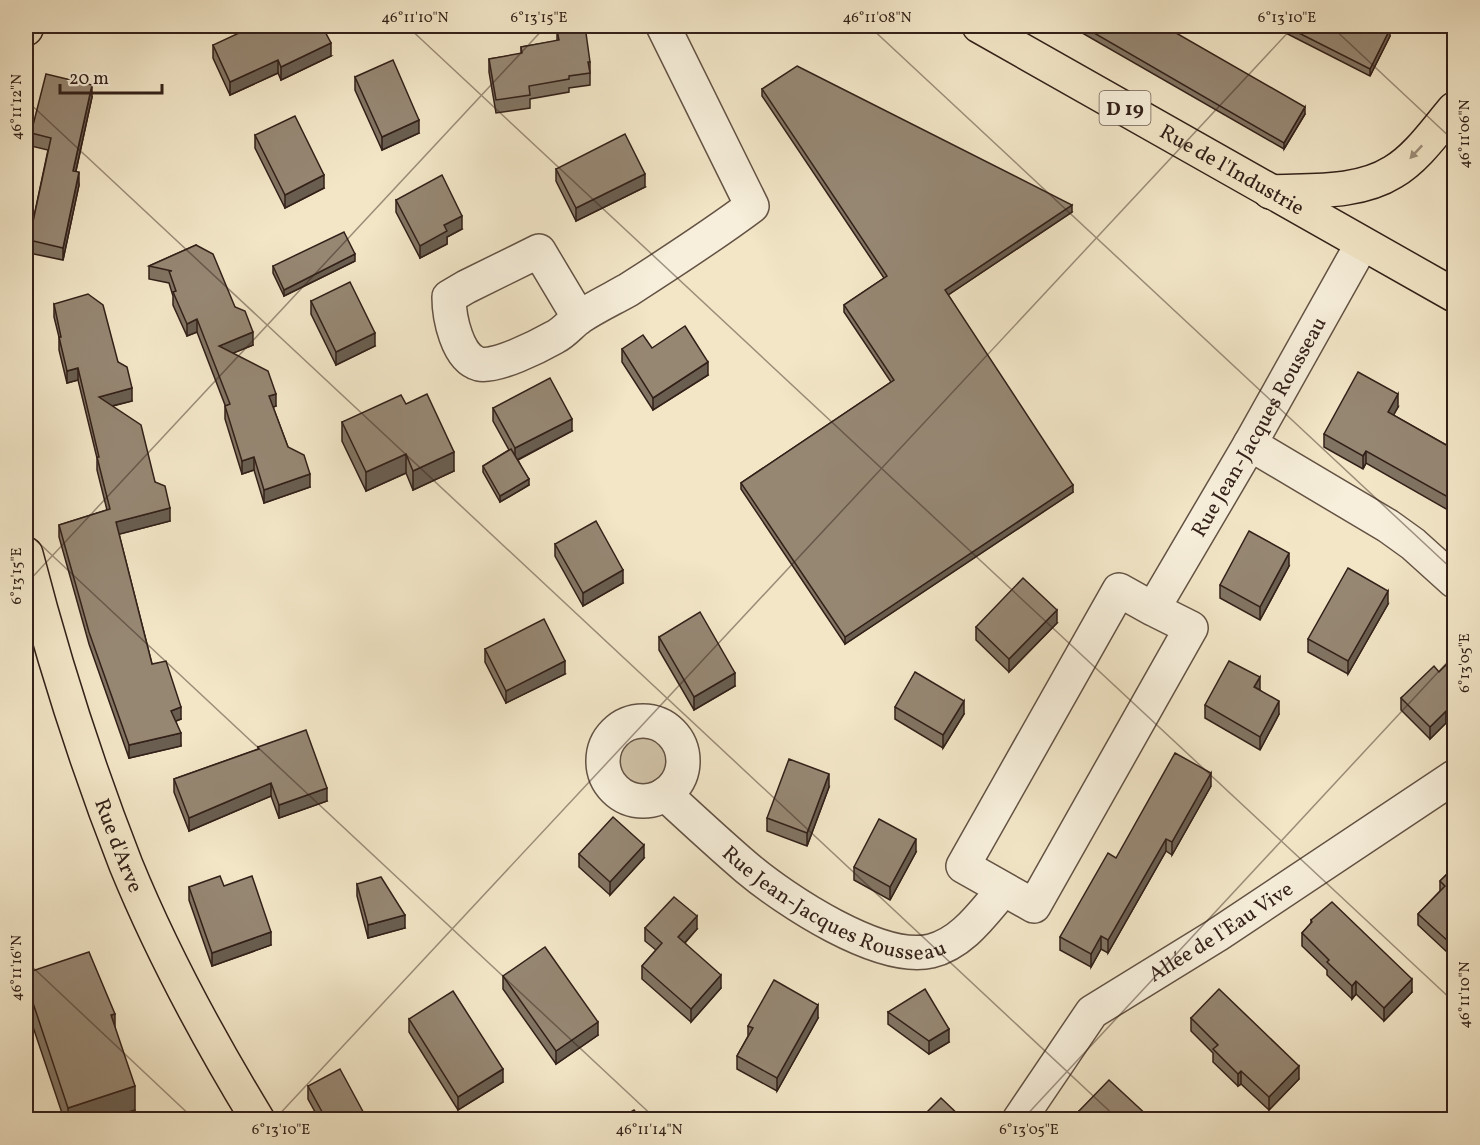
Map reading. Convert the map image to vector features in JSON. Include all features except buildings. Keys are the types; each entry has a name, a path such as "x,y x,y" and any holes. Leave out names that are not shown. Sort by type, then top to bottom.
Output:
{"main road":[{"name":"Rue de l'Industrie","path":"980,26 1455,296"},
{"path":"1270,192 1356,186 1382,178 1394,172 1409,159 1455,109"},
{"name":"Rue d'Arve","path":"26,554 85,757 127,867 167,955 207,1033 258,1119"}],"street":[{"path":"579,318 715,234 752,206 663,26"},
{"name":"Rue Jean-Jacques Rousseau","path":"1153,609 1250,444 1362,244"},
{"path":"1250,444 1388,526 1413,544 1455,581"},
{"path":"1119,590 1153,609 1191,628 1034,906 963,866 1119,590"},
{"name":"Allée de l'Eau Vive","path":"1019,1119 1092,1011 1218,935 1455,777"},
{"name":"Rue Jean-Jacques Rousseau","path":"665,794 768,884 849,933 877,945 899,951 917,952 931,951 946,945 974,924 1003,890"}],"shaded area":[{"path":"643,731 664,740 673,761 664,782 643,791 622,782 613,761 622,740"}]}
